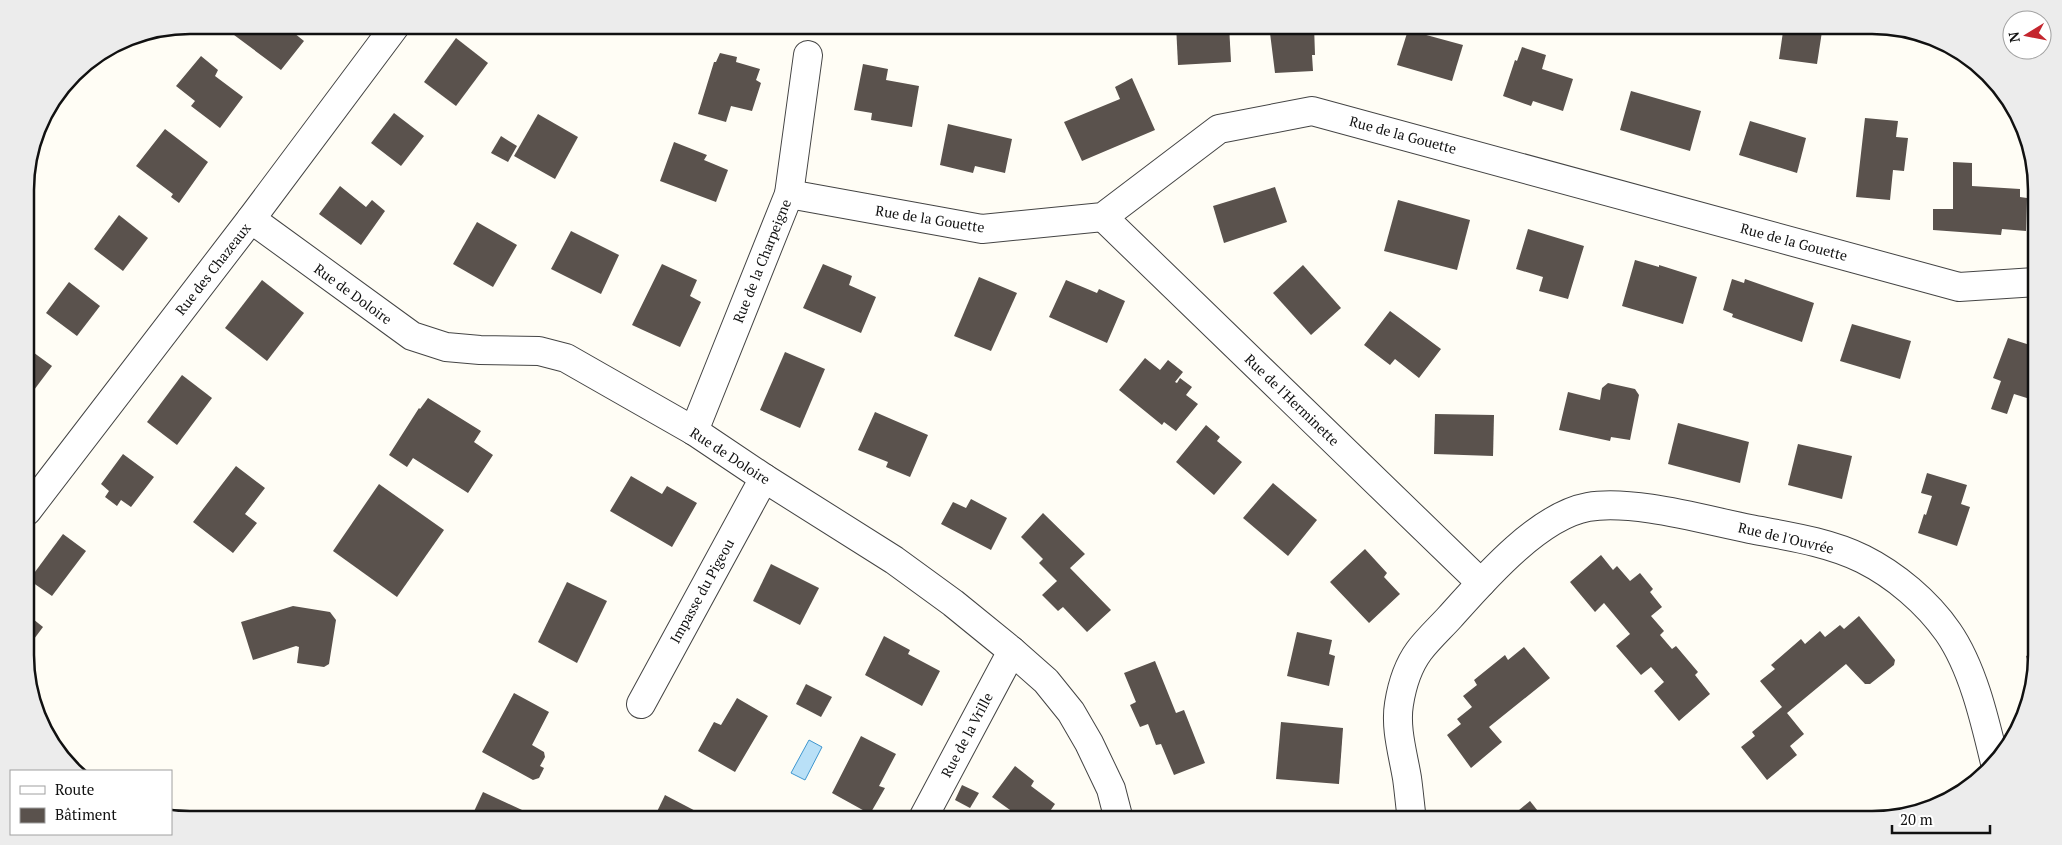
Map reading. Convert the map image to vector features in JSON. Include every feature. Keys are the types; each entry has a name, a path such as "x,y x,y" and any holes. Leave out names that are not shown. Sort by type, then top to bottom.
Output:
{"street":[{"name":"Rue des Chazeaux","path":"34,501 251,219 389,34"},
{"name":"Rue de la Charpeigne","path":"694,432 789,194 808,55"},
{"name":"Rue de la Gouette","path":"789,194 982,230 1102,217 1219,129 1312,110 1959,287 2028,283"},
{"name":"Rue de l'Herminette","path":"1102,217 1481,583"},
{"name":"Rue de Doloire","path":"251,219 412,336 446,347 480,350 539,351 566,358 694,432 894,560 953,603 1012,651 1046,682 1071,712 1089,742 1111,789 1117,811"},
{"name":"Impasse du Pigeou","path":"641,704 764,478"},
{"name":"Rue de l'Ouvrée","path":"1411,811 1399,734 1399,705 1405,677 1418,652 1481,583 1513,552 1559,518 1587,507 1619,505 1653,510 1794,538 1863,559 1900,582 1924,604 1948,632 1968,670 1980,703 1993,754"},
{"name":"Rue de la Vrille","path":"927,811 1012,651"}],"water":[{"path":"809,740 822,747 805,780 791,773"}],"building":[{"path":"233,34 295,34 304,41 281,70"},
{"path":"1176,34 1229,34 1231,62 1178,65"},
{"path":"1270,34 1314,34 1315,55 1312,55 1313,71 1275,73"},
{"path":"1407,34 1423,34 1463,45 1452,81 1397,65"},
{"path":"1783,34 1822,34 1817,64 1779,59"},
{"path":"456,38 488,63 456,106 424,82"},
{"path":"1522,47 1546,55 1542,69 1573,79 1563,111 1533,101 1531,106 1503,96 1515,60 1517,61"},
{"path":"720,53 737,57 736,62 760,69 756,80 761,83 752,111 731,106 726,122 698,114 714,62 716,62"},
{"path":"201,56 218,70 215,76 243,97 220,128 191,106 195,101 176,86"},
{"path":"863,64 888,69 886,80 919,86 912,127 871,120 872,113 854,110"},
{"path":"1132,78 1155,130 1082,161 1064,122 1120,99 1115,87"},
{"path":"1631,91 1701,111 1690,151 1620,130"},
{"path":"394,113 424,136 401,166 371,143"},
{"path":"538,114 578,137 555,179 514,156"},
{"path":"1865,118 1898,121 1896,137 1908,138 1904,171 1893,170 1890,200 1856,197"},
{"path":"1750,121 1806,138 1797,173 1739,155"},
{"path":"948,124 1012,139 1005,173 975,166 973,173 940,165"},
{"path":"165,129 208,162 179,203 171,197 173,194 136,166"},
{"path":"501,136 517,146 508,162 491,153"},
{"path":"674,142 707,155 704,160 728,170 716,202 660,181"},
{"path":"1953,162 1972,163 1972,186 2020,189 2020,197 2027,198 2026,231 2002,229 2001,235 1933,230 1933,209 1953,209"},
{"path":"340,186 366,207 372,200 385,211 361,245 319,214"},
{"path":"1275,187 1287,222 1224,243 1213,206"},
{"path":"1398,200 1470,220 1457,270 1384,251"},
{"path":"119,215 148,238 123,271 94,249"},
{"path":"477,222 517,245 493,287 453,264"},
{"path":"1528,229 1584,246 1568,299 1539,291 1543,277 1516,269"},
{"path":"571,231 619,255 601,294 551,269"},
{"path":"1635,260 1659,267 1659,265 1697,277 1683,324 1622,306"},
{"path":"662,264 697,280 690,296 701,302 680,347 632,325"},
{"path":"823,264 852,276 849,285 876,297 861,333 803,308"},
{"path":"1303,265 1341,308 1311,335 1273,293"},
{"path":"979,277 1017,293 991,351 954,336"},
{"path":"1732,279 1744,283 1745,279 1814,303 1802,342 1732,317 1733,314 1723,310"},
{"path":"262,280 304,313 267,361 225,328"},
{"path":"1066,280 1097,293 1099,289 1125,301 1107,343 1049,317"},
{"path":"69,282 100,306 77,336 46,313"},
{"path":"1390,311 1441,349 1419,378 1395,359 1390,365 1364,345"},
{"path":"1852,324 1911,341 1900,379 1840,361"},
{"path":"2008,338 2028,344 2028,398 2014,394 2007,414 1991,409 2001,381 1993,378"},
{"path":"785,352 825,369 800,428 760,410"},
{"path":"34,353 52,366 34,390"},
{"path":"1145,358 1160,370 1168,360 1183,372 1175,382 1177,383 1180,378 1192,387 1186,395 1198,404 1176,431 1164,422 1162,425 1119,390"},
{"path":"182,375 212,398 177,445 147,422"},
{"path":"1608,383 1635,389 1639,395 1630,440 1611,437 1610,441 1559,430 1568,392 1600,400 1602,388"},
{"path":"428,398 481,431 474,442 493,455 468,493 413,458 407,467 389,455 419,408"},
{"path":"875,412 928,435 910,477 886,467 888,462 858,450"},
{"path":"1435,414 1494,415 1493,456 1434,454"},
{"path":"1678,423 1749,442 1740,483 1668,464"},
{"path":"1206,425 1220,437 1217,441 1242,462 1214,495 1176,462"},
{"path":"1798,444 1852,456 1842,499 1788,485"},
{"path":"123,454 154,477 131,507 121,500 117,506 105,497 109,491 101,484"},
{"path":"236,466 265,488 245,514 257,523 233,553 193,522"},
{"path":"1927,473 1967,485 1961,504 1970,507 1957,546 1918,533 1932,496 1921,493"},
{"path":"631,476 662,494 667,486 697,503 672,547 610,511"},
{"path":"1273,483 1317,520 1288,556 1243,518"},
{"path":"379,484 444,530 397,597 333,551"},
{"path":"971,499 1007,518 991,550 941,524 953,502 966,508"},
{"path":"1043,513 1085,554 1070,568 1111,610 1087,632 1063,607 1058,611 1042,595 1057,581 1039,563 1043,559 1021,537"},
{"path":"63,534 86,551 52,596 34,583 34,573"},
{"path":"1365,549 1387,573 1384,577 1400,594 1369,623 1330,582"},
{"path":"1601,555 1613,570 1617,566 1630,581 1640,573 1653,589 1650,592 1662,607 1651,616 1664,631 1660,635 1672,649 1676,646 1698,672 1695,675 1710,694 1679,721 1654,691 1664,682 1651,667 1641,675 1616,646 1630,634 1604,603 1595,612 1570,582"},
{"path":"771,564 819,588 800,625 753,601"},
{"path":"567,582 607,601 577,663 538,642"},
{"path":"293,606 330,612 336,620 329,664 324,667 297,663 299,647 296,646 253,660 241,622"},
{"path":"1859,616 1895,660 1894,665 1870,684 1865,684 1846,664 1787,713 1804,734 1790,746 1797,755 1767,780 1741,747 1755,736 1752,732 1782,707 1760,681 1775,669 1771,665 1801,639 1805,644 1820,631 1825,637 1840,625 1844,629"},
{"path":"34,620 43,627 34,639"},
{"path":"1297,632 1332,640 1329,654 1335,656 1329,686 1287,676"},
{"path":"884,636 910,650 908,654 940,671 922,706 865,675"},
{"path":"1524,647 1550,678 1489,727 1502,742 1471,768 1447,735 1461,724 1457,719 1472,707 1463,696 1477,685 1474,680 1505,655 1508,660"},
{"path":"1155,661 1176,713 1184,710 1205,763 1174,775 1161,744 1156,745 1148,724 1140,727 1130,705 1136,702 1124,673"},
{"path":"806,684 832,697 821,717 796,704"},
{"path":"514,693 549,712 532,745 544,752 545,757 540,766 544,768 539,778 533,780 482,752"},
{"path":"737,698 768,716 735,772 698,751 714,722 721,725"},
{"path":"1281,722 1343,728 1339,784 1276,779"},
{"path":"861,736 896,754 879,786 885,788 872,811 865,811 832,793"},
{"path":"1015,766 1034,781 1031,786 1055,804 1050,811 1011,811 992,797"},
{"path":"962,785 979,793 970,808 955,800"},
{"path":"483,792 524,811 474,811"},
{"path":"665,795 695,811 657,811"},
{"path":"1530,801 1538,811 1518,811"}]}
